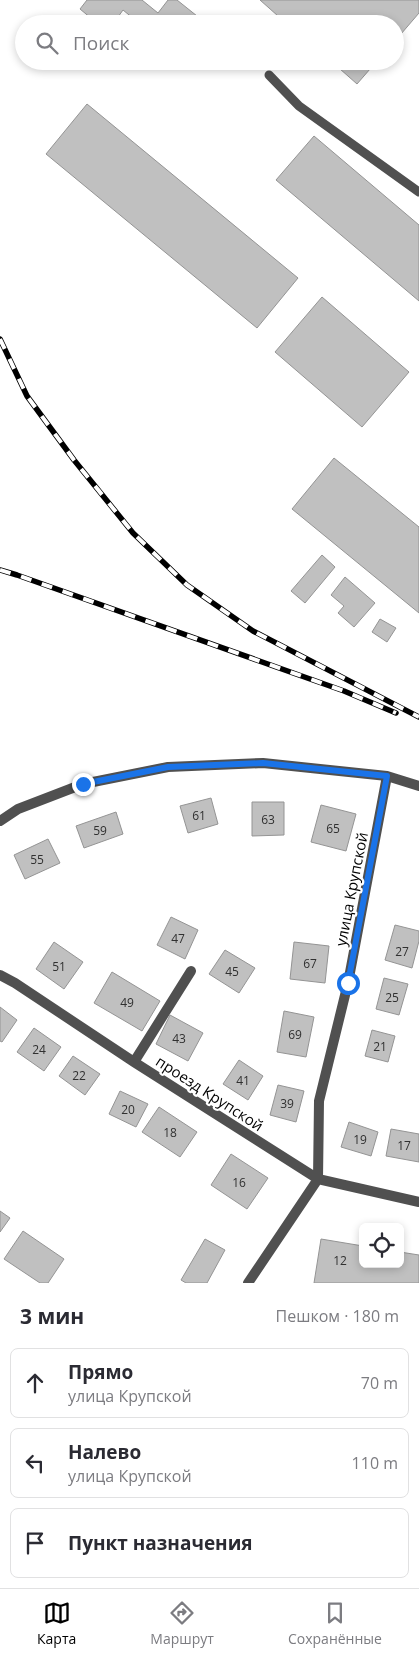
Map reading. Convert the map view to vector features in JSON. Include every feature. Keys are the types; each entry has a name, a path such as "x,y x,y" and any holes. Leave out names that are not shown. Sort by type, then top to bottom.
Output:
{"street":[{"path":"0,821 18,809 83,784 168,767 263,763 387,776 419,786"},
{"name":"улица Крупской","path":"318,1179 319,1101 348,983 387,776"},
{"path":"134,1062 191,971"},
{"name":"проезд Крупской","path":"0,975 318,1179 419,1202"},
{"path":"248,1283 318,1179"}],"lane":[{"path":"269,76 299,106 419,192"}],"building":[{"path":"87,0 142,0 158,13 168,0 177,0 196,15 129,15 123,10 119,15 87,15 80,9"},
{"path":"260,0 419,0 419,13 404,30 404,15 277,15"},
{"path":"341,70 369,70 357,84"},
{"path":"87,104 298,278 257,328 46,154"},
{"path":"314,136 419,225 419,301 276,180"},
{"path":"322,297 409,372 362,427 275,352"},
{"path":"334,458 419,527 419,613 292,509"},
{"path":"322,555 335,567 305,603 291,591"},
{"path":"345,577 375,603 354,627 338,613 344,606 331,595"},
{"path":"380,619 396,628 387,642 372,632"},
{"path":"211,798 218,824 188,833 180,806"},
{"path":"252,802 284,802 284,835 252,836"},
{"path":"321,805 356,814 346,851 311,842"},
{"path":"116,812 123,834 84,848 76,826"},
{"path":"48,839 60,863 25,879 14,855"},
{"path":"171,917 198,930 185,959 157,945"},
{"path":"395,925 419,931 419,941 412,968 385,960"},
{"path":"54,942 83,962 64,989 36,969"},
{"path":"294,942 329,946 325,983 290,979"},
{"path":"225,950 255,968 239,993 209,974"},
{"path":"112,972 160,1001 142,1031 94,1003"},
{"path":"384,978 408,984 399,1015 376,1009"},
{"path":"0,1007 17,1020 2,1042 0,1041"},
{"path":"284,1011 314,1017 306,1057 277,1052"},
{"path":"170,1015 203,1033 188,1061 156,1044"},
{"path":"34,1028 61,1047 44,1071 17,1052"},
{"path":"372,1030 395,1036 388,1062 365,1056"},
{"path":"73,1056 100,1074 85,1095 59,1076"},
{"path":"239,1060 263,1076 248,1100 223,1084"},
{"path":"278,1085 304,1091 296,1122 270,1115"},
{"path":"120,1091 148,1104 136,1127 109,1114"},
{"path":"159,1107 197,1132 180,1157 142,1132"},
{"path":"349,1122 378,1132 371,1156 341,1147"},
{"path":"391,1129 419,1134 419,1162 386,1156"},
{"path":"231,1154 268,1178 247,1209 211,1185"},
{"path":"0,1211 10,1218 0,1232"},
{"path":"23,1231 64,1259 48,1283 40,1283 4,1259"},
{"path":"205,1239 225,1250 207,1283 186,1283 181,1280"},
{"path":"321,1239 359,1245 359,1268 404,1268 404,1253 419,1255 419,1283 314,1283"}],"railway":[{"path":"0,339 27,396 74,460 133,533 187,585 253,631 419,717"},
{"path":"0,570 344,691 396,713"}],"route":[{"path":"83,784 168,767 263,763 387,776 348,983"}]}
